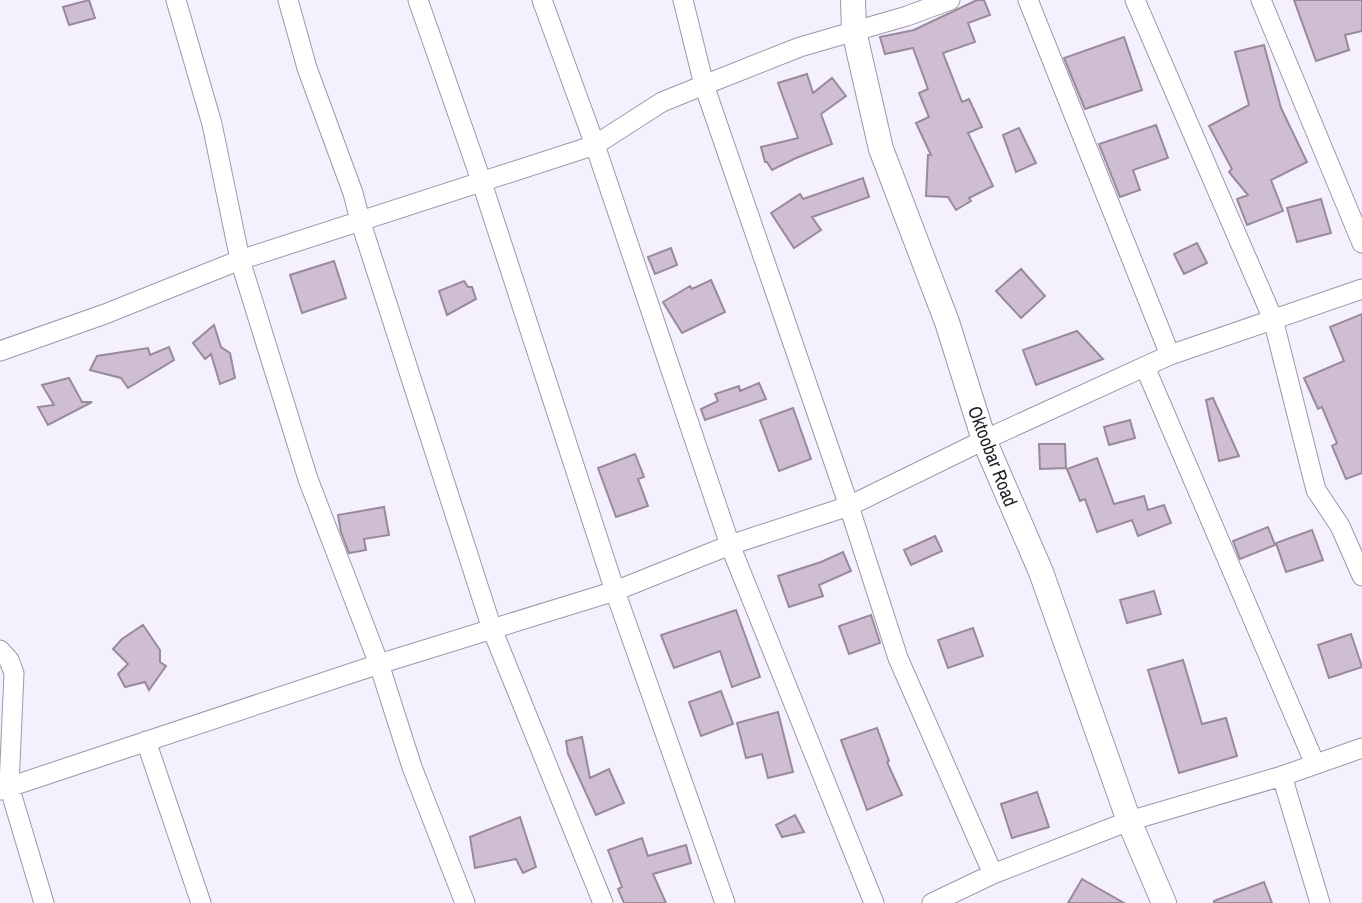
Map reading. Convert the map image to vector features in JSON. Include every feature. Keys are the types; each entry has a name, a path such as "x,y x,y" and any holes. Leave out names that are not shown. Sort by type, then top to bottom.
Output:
{"street":[{"path":"176,0 212,124 240,260 307,479 379,664 412,766 466,903"},
{"path":"288,0 307,68 353,193 492,629 603,903"},
{"path":"418,0 482,183 615,591 725,903"},
{"path":"542,0 595,145 730,545 874,903"},
{"path":"683,0 704,85 849,506 898,658 993,874"},
{"name":"Oktoobar Road","path":"853,0 854,31 881,149 947,322 984,440 1041,572 1129,821 1164,903"},
{"path":"0,351 105,314 240,260 595,145 662,102 800,47 950,0"},
{"path":"1028,0 1170,355"},
{"path":"1135,0 1273,319 1317,490 1340,526 1362,576"},
{"path":"1261,0 1362,243"},
{"path":"5,788 379,664 615,591 730,545 849,506 984,440 1170,355 1362,289"},
{"path":"1145,367 1315,764"},
{"path":"0,650 9,660 14,673 5,788 44,903"},
{"path":"146,741 201,903"},
{"path":"932,903 993,874 1129,821 1282,776 1362,748"},
{"path":"1282,776 1320,903"}],"building":[{"path":"89,0 95,18 69,25 63,7"},
{"path":"977,0 984,0 990,15 968,23 975,42 943,53 962,102 969,99 982,127 968,133 993,186 969,198 971,201 956,210 948,197 926,196 928,155 931,155 916,123 929,117 919,93 928,89 913,48 885,54 880,37 914,30"},
{"path":"1294,0 1362,0 1362,31 1345,35 1349,50 1316,61"},
{"path":"1124,37 1142,90 1085,109 1064,58"},
{"path":"1264,45 1281,108 1307,162 1271,180 1283,211 1247,225 1237,199 1248,195 1229,172 1232,169 1209,126 1249,105 1235,52"},
{"path":"807,74 813,93 832,78 846,96 821,114 832,144 772,170 765,162 761,147 798,138 778,83"},
{"path":"1156,125 1168,158 1133,170 1140,190 1120,197 1099,144"},
{"path":"1019,128 1036,163 1016,172 1003,135"},
{"path":"863,178 869,197 812,217 821,230 794,248 771,213 800,194 803,199"},
{"path":"1321,199 1331,233 1297,242 1287,208"},
{"path":"1197,243 1207,263 1184,274 1174,254"},
{"path":"671,248 677,265 655,274 648,257"},
{"path":"334,261 346,298 302,313 290,275"},
{"path":"1021,269 1045,296 1021,318 996,291"},
{"path":"711,280 725,312 682,333 663,302 690,286 692,289"},
{"path":"464,281 468,287 472,287 476,299 447,315 439,291"},
{"path":"1362,314 1362,473 1346,479 1332,446 1337,443 1322,407 1318,409 1304,378 1344,361 1330,327"},
{"path":"214,325 221,347 230,353 235,378 220,384 211,354 205,359 193,343"},
{"path":"1077,331 1103,359 1036,385 1023,350"},
{"path":"169,347 174,360 128,388 121,378 90,370 97,356 148,348 150,355"},
{"path":"69,378 82,402 92,402 48,425 38,407 54,405 42,385"},
{"path":"759,383 766,399 705,420 701,409 718,401 715,394 739,386 740,391"},
{"path":"1213,398 1239,456 1219,461 1206,400"},
{"path":"793,408 811,459 779,471 760,420"},
{"path":"1130,420 1135,438 1109,445 1104,427"},
{"path":"1039,444 1065,444 1066,468 1040,469"},
{"path":"635,454 644,477 638,479 648,506 616,517 598,468"},
{"path":"1097,458 1114,504 1144,496 1148,510 1164,505 1171,523 1138,536 1132,520 1097,532 1085,499 1080,501 1067,469"},
{"path":"384,507 389,535 364,539 366,550 349,553 338,515"},
{"path":"1268,527 1275,545 1240,559 1233,541"},
{"path":"1312,530 1323,560 1286,572 1276,543"},
{"path":"935,536 942,551 911,565 904,550"},
{"path":"843,552 851,571 819,585 823,596 789,607 778,576"},
{"path":"1154,591 1161,614 1127,623 1120,600"},
{"path":"736,610 760,677 732,687 720,651 674,668 661,635"},
{"path":"871,615 880,643 849,654 839,626"},
{"path":"143,625 160,650 160,662 166,666 149,690 145,682 125,687 118,674 128,664 113,649 122,639"},
{"path":"973,628 983,656 948,668 938,640"},
{"path":"1351,634 1362,667 1329,678 1318,645"},
{"path":"1183,660 1202,724 1226,718 1237,756 1179,773 1148,670"},
{"path":"721,691 733,724 701,736 689,702"},
{"path":"778,712 793,772 768,778 762,754 746,758 737,723"},
{"path":"877,728 889,761 887,762 902,795 867,810 841,740"},
{"path":"582,737 590,778 609,769 624,803 596,815 568,754 566,741"},
{"path":"1037,792 1049,827 1012,838 1001,804"},
{"path":"795,815 804,832 782,837 776,825"},
{"path":"520,817 536,867 523,873 516,859 475,868 470,837"},
{"path":"642,838 648,856 686,845 691,863 653,874 666,903 624,903 618,889 622,887 608,850"},
{"path":"1082,879 1124,903 1068,903"},
{"path":"1264,882 1272,903 1214,903 1214,901"}]}
